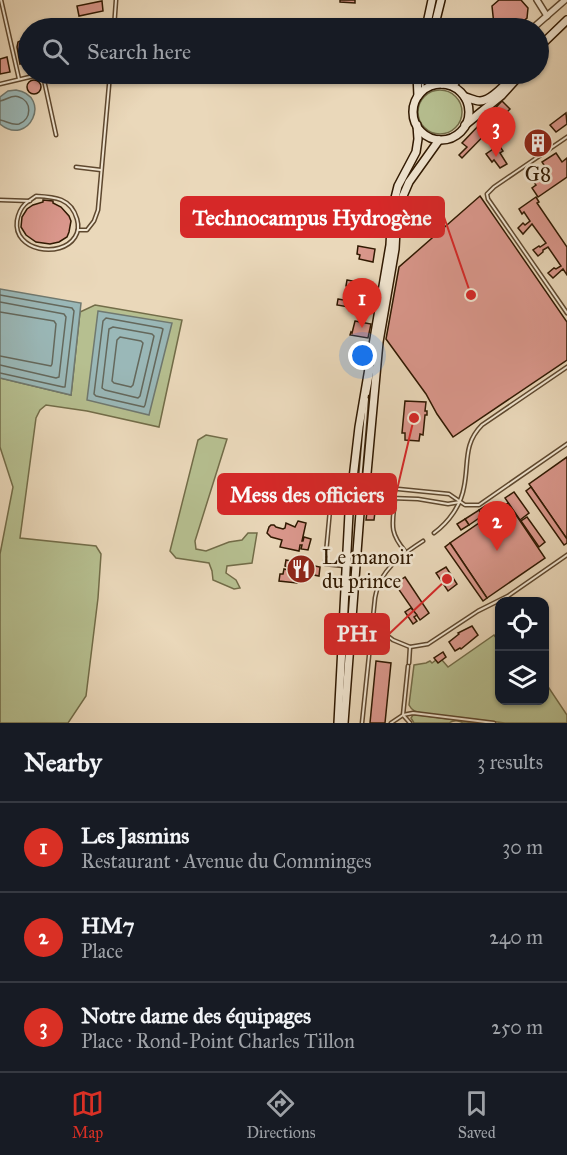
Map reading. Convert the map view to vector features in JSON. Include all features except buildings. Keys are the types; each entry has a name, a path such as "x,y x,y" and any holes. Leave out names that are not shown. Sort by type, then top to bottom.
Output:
{"main road":[{"path":"428,18 432,0"},
{"path":"436,18 441,0"},
{"path":"549,38 567,20"},
{"path":"419,84 421,93"},
{"path":"344,723 360,513 358,427 390,245 392,210 398,186 416,152 418,139 413,113 415,101 421,93 434,85 442,84 458,89 465,97 469,108 465,125"},
{"path":"465,97 479,101 487,99 505,84"},
{"path":"417,125 426,135 439,140 448,139 456,135 512,84"},
{"path":"338,723 347,567 360,490 360,472 379,342 395,249 397,210 409,182 439,140"}],"street":[{"path":"537,0 547,16"},
{"path":"545,18 565,0"},
{"path":"453,87 456,84"}],"lane":[{"path":"1,0 18,76"},
{"path":"115,18 116,0"},
{"path":"0,84 18,80"},
{"path":"45,84 56,135"},
{"path":"78,230 87,230 98,210 109,84"},
{"path":"421,84 421,93"},
{"path":"567,137 494,187 488,194 488,199 567,313"},
{"path":"76,167 101,170"},
{"path":"36,196 56,197 68,204 79,226 77,235 70,244 60,249 50,250 31,246 22,238 16,227 18,215 23,205 30,201 36,196"},
{"path":"0,200 30,201"},
{"path":"434,533 445,525 460,501 464,487 469,443 474,433 482,425 567,367"},
{"path":"347,567 325,564 332,488 419,490 450,494 465,505 479,505 567,444"},
{"path":"387,497 388,488"},
{"path":"360,490 387,497 448,504 460,501"},
{"path":"395,498 392,530 405,552"},
{"path":"362,723 375,598 379,584 391,566 405,552 423,541"},
{"path":"374,618 384,633 393,640 410,647 428,644 478,611 508,596 567,555"},
{"path":"410,647 403,715 410,723"},
{"path":"391,723 403,715 412,713 495,723"}],"green space":[{"path":"440,90 456,96 462,112 456,128 440,134 424,128 418,112 424,96"},
{"path":"95,305 182,320 159,427 87,411 46,405 40,410 36,418 20,538 96,546 101,554 86,696 68,723 0,723 0,554 13,487 0,447 0,378 71,395 80,312"},
{"path":"206,435 227,439 195,541 196,549 206,551 229,542 242,540 248,533 257,533 252,563 227,566 226,573 236,580 240,588 234,589 213,580 209,563 176,558 170,551 198,440"},
{"path":"494,635 495,705 549,705 549,688 567,715 567,723 505,723 422,713 411,709 409,705 414,665 442,660 448,667"},
{"path":"413,715 480,723 452,721 449,723 414,723 411,718"}],"water":[{"path":"16,90 27,94 33,101 35,110 28,125 20,130 11,130 0,124 0,97 8,91"},
{"path":"0,289 81,303 71,395 0,378"},
{"path":"98,311 172,323 149,415 87,400"}],"place":[{"name":"G8","path":"538,143"},
{"name":"Notre dame des équipages","path":"496,157"},
{"name":"Technocampus Hydrogène","path":"471,295"},
{"name":"Les Jasmins","path":"362,328"},
{"name":"Mess des officiers","path":"414,418"},
{"name":"HM7","path":"497,551"},
{"name":"Le manoir du prince","path":"301,569"},
{"name":"PH1","path":"447,579"}]}
